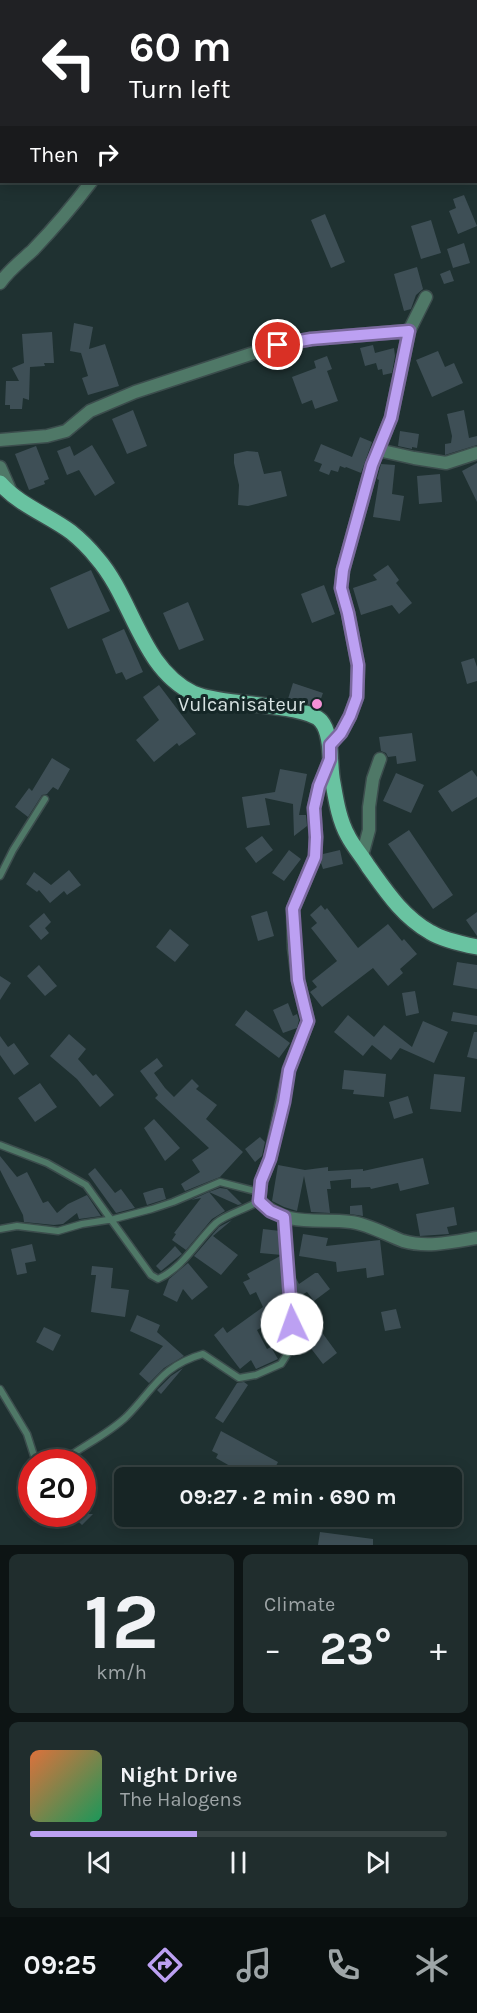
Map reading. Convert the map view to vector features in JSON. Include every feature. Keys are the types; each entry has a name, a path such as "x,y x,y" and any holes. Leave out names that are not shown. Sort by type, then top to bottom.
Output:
{"main road":[{"path":"6,488 27,506 70,531 99,560 111,576 159,664 173,681 195,694 298,711 321,721 330,752 339,814 347,835 396,905 414,921 432,933 477,947"}],"street":[{"path":"0,283 6,274 66,215 90,183"},
{"path":"426,297 409,331 391,418 372,465 343,570 341,588 358,665 357,697 350,716 330,752 319,786 314,808 315,857 293,909 298,980 308,1021 289,1070 270,1159 261,1181 260,1197 270,1211 284,1217 316,1222 353,1222 406,1242 438,1244 477,1238"},
{"path":"0,440 47,436 66,431 90,411 126,396 278,345 311,339 409,331"},
{"path":"378,450 446,463 477,453"},
{"path":"0,467 6,488"},
{"path":"362,856 369,830 373,779 380,759"}],"lane":[{"path":"0,876 13,850 45,799"},
{"path":"0,1145 47,1163 86,1185 110,1219 151,1275 158,1279 171,1274 218,1221 247,1209 260,1197 243,1187 220,1182 173,1202 110,1219 58,1231 17,1226 0,1229"},
{"path":"80,1449 125,1418 163,1375 186,1359 203,1354 239,1378 256,1375 281,1364 294,1344 284,1217"},
{"path":"0,1389 27,1434 32,1449"}],"building":[{"path":"464,195 477,226 458,234 449,211 456,208 453,199"},
{"path":"325,214 345,262 331,268 311,220"},
{"path":"431,220 441,253 421,259 411,226"},
{"path":"464,243 470,263 453,268 447,249"},
{"path":"417,267 423,289 416,295 411,309 404,311 394,274"},
{"path":"450,270 454,281 444,284 440,274"},
{"path":"74,323 93,327 89,349 105,344 119,386 88,395 82,378 88,376 81,353 70,351"},
{"path":"52,332 54,363 30,367 29,400 23,398 22,409 10,409 10,405 5,405 6,381 19,381 12,368 24,363 22,334"},
{"path":"373,345 375,353 394,348 392,373 383,375 382,369 378,370 376,363 365,366 360,348"},
{"path":"438,351 445,367 454,363 463,383 432,397 416,360"},
{"path":"327,356 332,369 327,371 338,401 315,409 312,400 302,404 292,377 316,368 314,361"},
{"path":"133,410 147,446 127,454 112,419"},
{"path":"464,410 469,438 477,436 477,445 445,455 445,444 451,443 452,436 447,414"},
{"path":"400,431 419,434 417,448 398,446"},
{"path":"360,437 372,442 361,473 340,466 338,472 331,470 329,475 319,471 322,464 314,461 321,444 352,457"},
{"path":"92,445 115,483 95,496 79,470 67,475 57,451 70,446 74,456"},
{"path":"36,446 49,479 44,481 45,484 29,490 15,454"},
{"path":"247,451 258,452 264,474 281,471 287,496 248,506 238,505 239,485 234,454"},
{"path":"477,463 477,502 462,471"},
{"path":"381,464 395,465 392,494 404,496 400,521 373,517"},
{"path":"440,474 442,502 419,504 417,476"},
{"path":"388,565 399,580 396,583 412,603 399,614 392,605 361,615 353,588 377,580 373,575"},
{"path":"91,570 110,611 68,629 50,588"},
{"path":"324,585 335,614 312,623 301,594"},
{"path":"188,602 204,640 179,650 163,613"},
{"path":"124,629 143,672 126,680 122,672 116,674 102,639"},
{"path":"474,658 477,667 477,681 467,684 461,662"},
{"path":"293,683 323,693 318,707 288,699"},
{"path":"159,685 196,734 179,746 177,743 154,762 136,740 159,720 143,697"},
{"path":"412,733 416,761 397,764 396,756 388,757 381,751 379,737"},
{"path":"52,758 70,769 58,790 53,787 47,794 42,795 28,817 15,807 29,788 32,791"},
{"path":"280,769 307,774 299,815 306,815 307,826 294,836 293,804 265,798 270,825 247,828 242,797 275,792"},
{"path":"472,770 477,777 477,797 452,812 438,791"},
{"path":"396,773 424,785 411,813 383,801"},
{"path":"409,830 453,895 433,909 388,844"},
{"path":"262,836 273,850 256,863 245,848"},
{"path":"289,850 301,859 284,881 272,873"},
{"path":"340,850 343,864 323,869 321,863 323,854"},
{"path":"69,870 81,885 67,895 64,891 50,903 39,890 37,892 26,884 34,872 51,885"},
{"path":"321,905 325,910 327,908 358,948 388,924 417,954 400,969 403,973 388,986 373,968 322,1007 310,992 317,987 312,981 337,961 311,928 317,923 310,915"},
{"path":"267,911 274,936 258,941 251,916"},
{"path":"477,912 477,936 466,920"},
{"path":"44,913 51,922 45,928 49,933 41,940 29,926"},
{"path":"170,929 189,945 175,962 156,947"},
{"path":"457,962 477,965 477,989 453,985"},
{"path":"39,965 57,986 45,996 27,976"},
{"path":"0,976 11,983 0,1000"},
{"path":"415,991 419,1013 406,1016 402,993"},
{"path":"288,1003 293,1016 297,1014 299,1020 297,1028 283,1033 273,1010"},
{"path":"246,1010 290,1043 279,1058 235,1025"},
{"path":"453,1012 477,1016 477,1025 451,1021"},
{"path":"348,1015 374,1037 384,1025 412,1047 423,1021 448,1032 434,1063 400,1048 391,1060 372,1045 363,1056 334,1032"},
{"path":"474,1032 477,1032 477,1059 467,1057"},
{"path":"69,1034 86,1049 78,1059 93,1076 96,1074 114,1095 100,1107 77,1079 50,1056"},
{"path":"0,1036 8,1047 14,1043 29,1064 14,1075 0,1055"},
{"path":"157,1058 163,1066 154,1073 165,1088 174,1097 192,1079 199,1086 196,1089 217,1105 206,1119 243,1152 220,1177 185,1191 181,1184 200,1172 192,1160 209,1148 155,1098 158,1095 140,1071"},
{"path":"344,1070 386,1074 384,1097 353,1094 354,1090 342,1089"},
{"path":"434,1074 465,1077 461,1112 430,1109"},
{"path":"40,1083 57,1107 35,1122 18,1098"},
{"path":"408,1096 413,1113 394,1119 389,1102"},
{"path":"154,1119 180,1148 165,1161 144,1128"},
{"path":"260,1137 265,1142 262,1156 255,1162 245,1149"},
{"path":"0,1156 17,1177 27,1172 43,1203 48,1201 57,1213 68,1204 87,1195 101,1216 79,1219 77,1213 63,1224 54,1225 24,1222 23,1215 0,1170"},
{"path":"423,1158 429,1184 400,1191 398,1183 371,1189 370,1187 351,1188 351,1179 330,1181 331,1189 327,1189 330,1213 311,1212 304,1176 297,1211 272,1201 278,1165 305,1170 328,1167 328,1171 363,1169 363,1171"},
{"path":"95,1168 115,1193 121,1189 135,1208 116,1213 88,1174"},
{"path":"163,1188 166,1199 147,1205 143,1193"},
{"path":"220,1188 227,1189 242,1204 238,1205 209,1192"},
{"path":"209,1192 225,1211 212,1219 186,1250 172,1240 176,1234 174,1233 201,1198 191,1200"},
{"path":"362,1205 363,1216 350,1214 350,1206"},
{"path":"454,1207 457,1225 447,1227 449,1234 420,1236 416,1214"},
{"path":"232,1220 213,1236 238,1255 221,1275 194,1256 219,1227"},
{"path":"263,1229 280,1231 282,1255 260,1253"},
{"path":"303,1234 328,1238 326,1246 380,1240 384,1275 367,1278 366,1268 337,1272 336,1262 299,1256"},
{"path":"32,1244 36,1261 25,1263 27,1273 17,1275 11,1249"},
{"path":"175,1246 182,1254 161,1271 156,1266"},
{"path":"282,1255 286,1314 257,1330 267,1349 271,1347 278,1359 256,1369 251,1360 240,1369 214,1335 223,1327 227,1333 263,1307 256,1292 250,1295 243,1282 250,1279 247,1274"},
{"path":"188,1263 208,1287 192,1300 183,1289 177,1302 163,1295 169,1279"},
{"path":"92,1266 113,1268 111,1288 129,1290 125,1317 91,1312 96,1275 91,1275"},
{"path":"318,1273 330,1289 314,1301 307,1292 296,1298 294,1274 299,1284"},
{"path":"396,1309 401,1328 385,1331 381,1312"},
{"path":"137,1315 160,1325 157,1332 184,1356 164,1368 149,1383 139,1374 163,1346 130,1331"},
{"path":"44,1327 61,1335 53,1351 36,1342"},
{"path":"318,1327 337,1353 323,1364 303,1338"},
{"path":"183,1368 161,1394 157,1390 171,1376"},
{"path":"244,1382 248,1385 223,1423 215,1418 237,1383"},
{"path":"221,1431 278,1462 276,1467 232,1467 216,1458 218,1454 212,1451"},
{"path":"320,1532 373,1539 373,1545 318,1545"}],"place":[{"name":"Vulcanisateur","path":"317,704"}],"route":[{"path":"278,345 311,339 409,331 391,418 372,465 343,570 341,588 358,665 357,697 341,733 330,745 330,759 319,786 314,808 315,857 293,909 298,980 308,1021 289,1070 270,1159 261,1181 259,1201 270,1211 284,1217 292,1324"}]}
